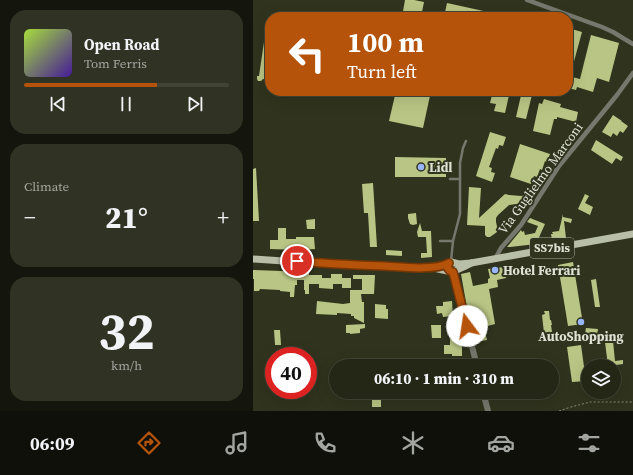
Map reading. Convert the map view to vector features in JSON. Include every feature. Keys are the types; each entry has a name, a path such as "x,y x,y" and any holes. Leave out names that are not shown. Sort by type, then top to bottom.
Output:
{"main road":[{"name":"SS7bis","path":"429,267 451,262 459,264 471,263 633,234"},
{"name":"SS7bis","path":"253,259 335,264 429,267 453,271 471,263"},
{"path":"451,262 457,265 453,271"}],"street":[{"path":"527,0 560,12"},
{"path":"573,17 613,32 633,44"},
{"name":"Via Guglielmo Marconi","path":"495,259 501,248 521,225 559,166 633,73"},
{"path":"453,271 475,359"},
{"path":"485,399 488,411"}],"lane":[{"path":"451,262 453,241 460,214 461,158 466,141"},
{"path":"450,179 460,180"},
{"path":"439,241 453,241"}],"path":[{"path":"559,411 590,402 633,402"}],"building":[{"path":"405,0 424,2 422,12 403,12"},
{"path":"447,3 488,12 445,12"},
{"path":"573,29 582,32 573,65"},
{"path":"591,35 619,43 609,82 597,78 593,92 577,87 576,90 573,89 573,77 580,79"},
{"path":"264,42 265,79 258,81 257,76 259,76"},
{"path":"395,96 430,96 423,128 389,121"},
{"path":"492,96 509,96 505,113 494,111 496,104 490,103"},
{"path":"521,96 532,96 526,119 516,117"},
{"path":"544,99 561,104 560,107 578,112 576,122 557,117 557,119 554,119 550,135 533,131 539,103 542,104"},
{"path":"613,115 628,126 623,133 620,131 617,136 613,133 611,137 602,132"},
{"path":"490,132 506,137 503,146 499,145 498,149 496,148 489,167 492,168 491,172 495,173 492,182 476,176"},
{"path":"596,140 623,157 621,161 616,158 612,164 591,150"},
{"path":"520,144 550,154 547,162 545,161 542,170 540,169 537,177 534,176 531,184 510,177"},
{"path":"395,157 446,158 446,177 395,177"},
{"path":"256,168 259,221 253,221 253,169"},
{"path":"373,183 377,247 370,247 368,213 364,213 362,184"},
{"path":"469,187 481,188 479,218 505,194 521,196 528,195 531,197 528,205 509,205 498,215 496,222 498,231 490,237 487,237 485,235 485,226 467,225"},
{"path":"585,194 589,196 585,203 593,207 590,215 578,209"},
{"path":"416,213 417,224 410,224 408,214"},
{"path":"563,214 563,217 572,219 571,223 564,221 566,238 552,240 551,234 553,234 552,232 559,231"},
{"path":"530,218 545,224 536,244 507,247 521,230 522,232 524,231 525,235 535,233 538,226 527,222"},
{"path":"315,219 315,229 307,229 306,220"},
{"path":"420,223 422,231 431,231 432,257 421,258 421,253 427,253 426,237 418,237 417,232"},
{"path":"278,228 286,228 286,239 296,239 296,237 314,237 315,249 270,249 270,240 278,240"},
{"path":"386,250 402,251 402,256 386,255"},
{"path":"573,262 583,324 568,326 558,265"},
{"path":"504,267 506,278 497,280 498,287 489,289 495,324 484,327 487,340 476,342 467,308 461,274 470,272 473,286 488,283 488,279 490,278 488,269"},
{"path":"253,270 309,272 309,275 322,275 322,278 331,278 331,274 342,274 342,278 351,278 351,288 342,288 342,284 333,284 333,289 319,288 319,284 309,284 309,294 305,294 304,280 297,280 294,297 290,297 290,292 280,290 260,289 259,291 254,291"},
{"path":"353,275 375,275 374,294 361,294 362,302 364,302 364,323 354,318 354,316 351,316 351,314 316,314 317,301 343,304 350,303 350,290 362,290 362,279 353,279"},
{"path":"596,279 600,307 595,307 591,280"},
{"path":"452,301 453,316 443,317 442,313 437,314 436,306 443,306 443,302"},
{"path":"375,304 386,305 386,309 388,309 388,319 375,318"},
{"path":"544,311 549,311 552,332 544,333 542,315 545,314"},
{"path":"365,324 365,328 360,329 360,333 346,333 346,325"},
{"path":"431,325 441,325 441,338 432,338"},
{"path":"586,328 598,329 596,342 584,340"},
{"path":"274,330 280,330 281,345 275,345"},
{"path":"450,339 462,339 462,356 444,354 444,345 450,345"},
{"path":"613,341 615,359 607,359 605,342"},
{"path":"581,345 583,359 581,359 581,381 572,382 567,347"},
{"path":"372,399 381,399 381,407 372,407"}],"place":[{"name":"Lidl","path":"421,167"},
{"name":"Hotel Ferrari","path":"495,270"},
{"name":"AutoShopping","path":"581,322"}],"route":[{"path":"297,261 328,264 409,267 429,267 449,263 447,267 453,272 467,326"}]}
